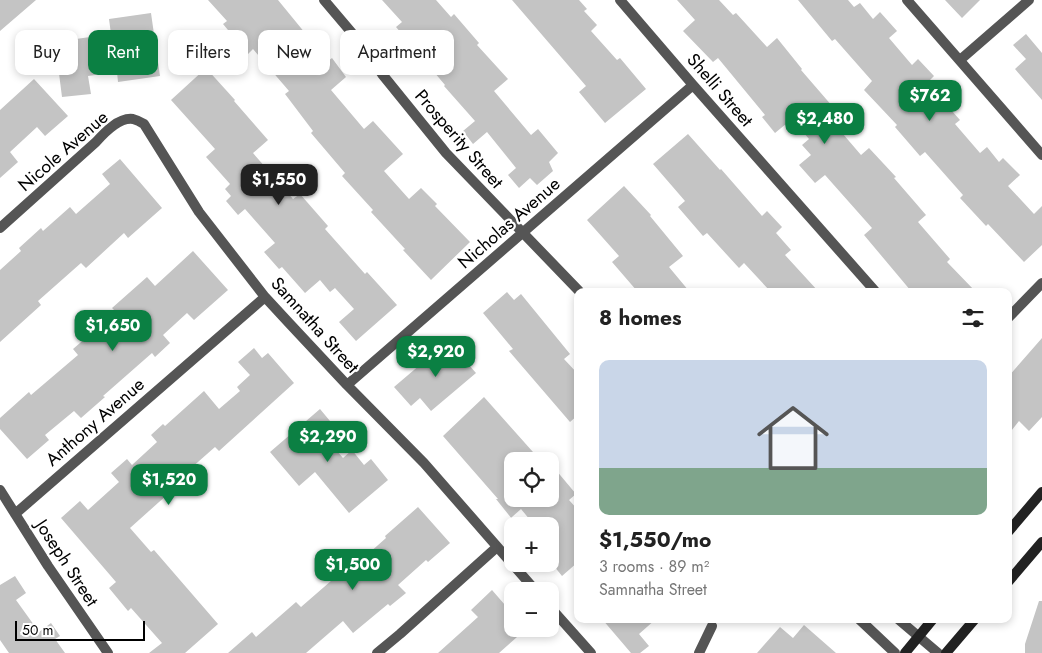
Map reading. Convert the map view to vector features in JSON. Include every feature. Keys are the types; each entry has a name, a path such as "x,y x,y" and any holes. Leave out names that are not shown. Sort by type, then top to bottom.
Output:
{"street":[{"name":"Prosperity Street","path":"324,0 363,46 382,74 446,153 577,288"},
{"name":"Shelli Street","path":"620,0 872,288"},
{"path":"908,0 1042,155"},
{"path":"960,60 1029,0"},
{"name":"Nicholas Avenue","path":"347,385 693,85"},
{"name":"Nicole Avenue","path":"0,228 96,142 109,128 126,119"},
{"name":"Samnatha Street","path":"126,119 134,119 144,124 199,212 288,323 424,463 528,582"},
{"path":"1012,314 1042,283"},
{"name":"Anthony Avenue","path":"15,514 265,296"},
{"name":"Joseph Street","path":"0,490 48,566 107,653"},
{"path":"1012,527 1042,492"},
{"path":"1012,577 1042,542"},
{"path":"377,653 497,547"},
{"path":"559,617 591,653"},
{"path":"863,623 895,653"},
{"path":"903,623 938,653"},
{"path":"904,653 930,623"},
{"path":"946,653 972,623"},
{"path":"699,653 712,626"}],"building":[{"path":"0,0 36,0 0,31"},
{"path":"208,0 278,0 303,30 258,30 258,55 253,49 248,54 248,30 228,30 223,24 227,21"},
{"path":"382,0 436,0 451,17 454,14 479,43 477,45 508,79 494,91 531,135 538,129 558,153 549,162 553,171 537,185 530,178 519,188 508,175 516,168 487,132 473,144 463,131 475,121 437,75 454,75 454,30 399,30 396,27 402,22"},
{"path":"512,0 579,0 587,9 584,11 597,25 591,31 617,60 620,58 646,89 605,123 579,92 586,86"},
{"path":"677,0 719,0 733,15 736,13 767,47 777,38 801,70 833,107 825,113 861,155 869,148 896,177 894,178 926,215 918,222 950,259 947,262 972,288 908,288 864,235 872,228 825,175 815,183 799,165 811,155 802,145 809,139 792,119 775,133 762,117 765,115 718,58 713,62 683,31 695,20"},
{"path":"798,0 848,0 854,7 860,3 873,19 880,12 897,31 889,38 912,65 918,59 934,76 927,83 960,120 955,124 980,153 987,147 999,162 1003,158 1020,175 1008,186 1034,214 1042,206 1042,245 1024,262 960,198 963,195 925,152 920,156 895,127 897,125 864,90 872,81 835,39 832,41"},
{"path":"945,0 980,0 962,18"},
{"path":"151,13 153,30 110,30 109,19"},
{"path":"1026,34 1042,53 1042,100 1015,69 1026,59 1013,45"},
{"path":"88,37 88,75 95,75 88,76 91,94 62,97 59,75 78,75 78,39"},
{"path":"332,58 340,69 340,75 346,77 331,90 364,129 373,121 403,154 384,171 409,199 421,188 437,204 435,206 470,242 431,280 403,250 405,249 371,212 373,210 342,176 345,173 311,133 313,131 285,94 289,91 275,75 330,75 330,60"},
{"path":"158,62 160,76 118,82 117,75 158,75"},
{"path":"198,75 212,75 268,140 253,153 293,199 300,194 328,226 325,229 365,274 367,272 397,305 356,341 339,322 354,309 335,288 330,292 320,280 305,293 282,267 279,269 264,252 275,243 245,209 238,215 226,201 231,196 225,189 230,184 206,157 215,149 171,100"},
{"path":"34,79 68,116 45,136 37,127 10,152 18,162 0,178 0,110"},
{"path":"688,134 762,216 767,211 782,227 776,233 791,250 785,255 815,288 767,288 744,263 739,268 707,233 703,236 678,207 685,201 653,164"},
{"path":"120,159 162,208 128,238 124,233 86,268 81,263 38,301 41,305 0,342 0,270 21,251 19,248 41,228 43,231 70,207 76,214 110,184 102,174"},
{"path":"624,186 651,215 683,256 669,267 686,288 634,288 612,262 619,256 587,220"},
{"path":"193,251 228,290 194,320 187,313 163,335 170,343 155,357 152,353 81,418 74,411 45,435 49,440 27,459 0,429 0,418 29,392 31,395 78,355 73,349 116,312 112,308 147,277 155,286"},
{"path":"507,292 514,300 521,294 570,354 564,359 574,370 574,418 570,422 509,351 513,349 483,313"},
{"path":"1042,338 1042,417 1029,431 1019,421 1012,430 1012,372"},
{"path":"448,341 476,373 431,411 420,398 411,406 394,387"},
{"path":"254,348 262,358 268,353 294,383 219,451 215,447 165,491 168,494 130,528 151,552 154,550 218,624 185,653 149,653 162,643 131,608 128,611 109,588 116,582 61,518 80,501 88,510 119,482 111,473 127,459 132,465 157,442 151,435 163,424 165,426 204,391 219,409 240,391 237,387 250,375 238,362"},
{"path":"484,397 533,452 504,452 504,507 559,507 559,474 574,492 574,496 569,500 574,506 574,566 562,576 559,572 559,517 528,517 521,509 510,517 496,499 498,499 443,436"},
{"path":"320,409 335,427 324,436 343,458 352,450 364,465 371,459 388,480 349,513 315,472 299,486 270,452"},
{"path":"418,507 450,543 428,562 426,560 398,585 406,593 390,606 388,604 353,633 343,621 306,653 228,653 252,632 256,637 296,602 301,607 339,574 342,577"},
{"path":"15,576 26,593 16,600 39,632 51,623 60,636 55,639 65,653 9,653 0,640 0,585"},
{"path":"492,590 504,604 504,637 517,637 499,653 438,653 478,617 471,610"},
{"path":"1039,601 1042,601 1042,653 1025,653 1025,644"},
{"path":"605,623 651,623 639,634 649,646 640,653 631,653"},
{"path":"804,625 836,653 757,653 780,627 793,638"}]}
